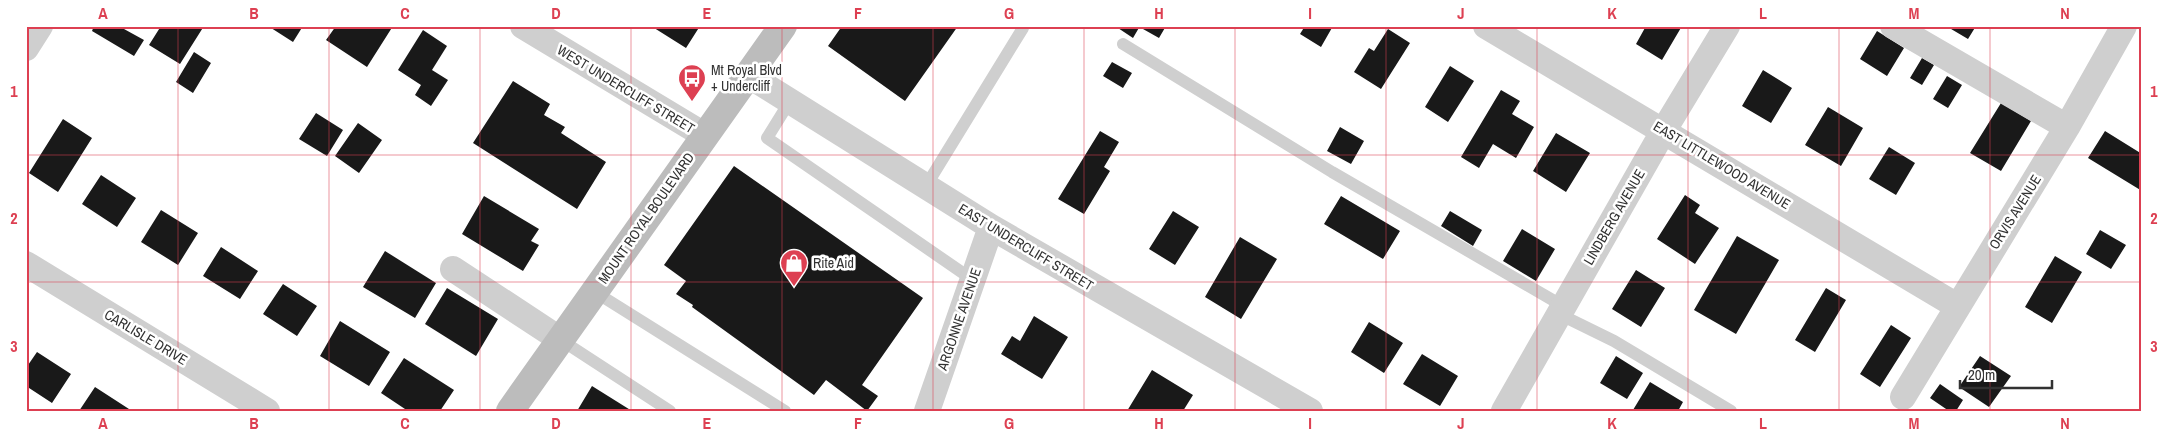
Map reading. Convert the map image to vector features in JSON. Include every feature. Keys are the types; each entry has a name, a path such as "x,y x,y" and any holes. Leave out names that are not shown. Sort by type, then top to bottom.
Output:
{"main road":[{"name":"MOUNT ROYAL BOULEVARD","path":"510,411 783,26"}],"street":[{"path":"26,48 40,26"},
{"name":"WEST UNDERCLIFF STREET","path":"523,26 704,136"},
{"name":"EAST LITTLEWOOD AVENUE","path":"1486,26 1958,306"},
{"name":"LINDBERG AVENUE","path":"1504,411 1664,130 1728,26"},
{"path":"1894,26 2067,127"},
{"name":"ORVIS AVENUE","path":"1903,397 2067,127 2124,26"},
{"name":"EAST UNDERCLIFF STREET","path":"748,75 991,227 1310,411"},
{"name":"ARGONNE AVENUE","path":"927,411 991,227"},
{"name":"CARLISLE DRIVE","path":"26,264 267,411"},
{"path":"453,269 561,340"}],"lane":[{"path":"926,186 1023,28 1020,26"},
{"path":"1123,44 1332,172 1731,411"},
{"path":"790,101 767,138 973,280"},
{"path":"594,292 785,411"},
{"path":"561,340 670,411"}],"building":[{"path":"94,26 126,26 124,29 144,40 134,56 92,31"},
{"path":"161,26 204,26 180,64 149,45"},
{"path":"268,26 303,26 293,42"},
{"path":"336,26 393,26 367,67 326,40"},
{"path":"651,26 700,26 686,48"},
{"path":"842,26 958,26 905,101 828,46"},
{"path":"1115,26 1140,26 1133,38"},
{"path":"1144,26 1166,26 1159,38 1143,29"},
{"path":"1305,26 1333,26 1321,47 1300,34"},
{"path":"1646,26 1682,26 1662,60 1636,44"},
{"path":"1946,26 1976,26 1968,39"},
{"path":"1388,29 1410,43 1381,89 1354,72 1369,48 1374,51"},
{"path":"423,30 447,46 432,70 448,80 431,106 415,95 421,85 398,70"},
{"path":"1877,31 1904,48 1887,76 1860,59"},
{"path":"194,52 211,63 193,93 176,82"},
{"path":"1922,58 1934,65 1922,85 1910,78"},
{"path":"1112,62 1132,73 1123,88 1103,76"},
{"path":"1450,66 1474,81 1448,122 1425,107"},
{"path":"1763,70 1792,88 1771,123 1742,106"},
{"path":"1947,76 1962,85 1948,108 1933,99"},
{"path":"513,81 550,104 544,115 565,127 561,133 606,162 577,209 473,143"},
{"path":"1501,90 1520,101 1512,114 1534,127 1516,158 1493,144 1479,168 1461,157"},
{"path":"2001,103 2031,121 2001,171 1970,153"},
{"path":"1828,107 1863,128 1841,166 1805,145"},
{"path":"316,113 343,130 327,156 299,139"},
{"path":"63,119 92,138 58,192 29,173"},
{"path":"358,123 382,140 359,173 335,156"},
{"path":"1340,127 1364,141 1351,164 1327,151"},
{"path":"1100,131 1119,142 1104,167 1110,171 1084,214 1058,199"},
{"path":"2105,131 2142,154 2142,191 2088,158"},
{"path":"1556,133 1590,153 1566,192 1533,171"},
{"path":"1889,147 1915,163 1896,195 1869,179"},
{"name":"Rite Aid","path":"734,166 923,298 862,385 878,396 867,411 826,380 814,395 676,294 686,281 664,265"},
{"path":"101,175 136,198 117,227 82,204"},
{"path":"1685,195 1700,205 1695,213 1719,228 1695,264 1657,239"},
{"path":"484,196 539,229 531,241 539,245 523,271 462,234"},
{"path":"1341,196 1400,231 1383,259 1324,224"},
{"path":"161,210 198,233 178,265 141,242"},
{"path":"1173,211 1199,227 1175,265 1149,249"},
{"path":"1450,211 1482,230 1473,246 1441,226"},
{"path":"1522,229 1555,249 1536,281 1503,261"},
{"path":"2100,230 2126,245 2111,269 2086,254"},
{"path":"1737,236 1779,260 1736,334 1694,310"},
{"path":"1240,237 1277,259 1241,319 1205,297"},
{"path":"221,247 258,271 240,299 203,276"},
{"path":"385,251 436,283 415,318 363,287"},
{"path":"2055,256 2082,272 2052,323 2025,307"},
{"path":"1636,270 1665,288 1641,327 1612,309"},
{"path":"283,284 317,306 297,336 263,314"},
{"path":"447,288 498,319 476,356 425,324"},
{"path":"1826,288 1846,300 1815,352 1795,340"},
{"path":"1034,316 1068,337 1042,379 1001,354 1012,336 1020,341"},
{"path":"340,321 390,352 369,386 320,356"},
{"path":"1369,322 1403,343 1384,373 1351,352"},
{"path":"1891,325 1911,338 1880,387 1860,374"},
{"path":"37,352 71,374 52,403 26,386 26,368"},
{"path":"1422,354 1458,376 1440,406 1403,384"},
{"path":"1616,356 1643,373 1627,399 1600,383"},
{"path":"1980,356 2011,376 1989,407 1959,387"},
{"path":"404,358 454,390 440,411 408,411 381,393"},
{"path":"1152,370 1193,395 1183,411 1127,411"},
{"path":"1650,382 1683,402 1678,411 1633,410"},
{"path":"1940,384 1963,400 1956,411 1949,411 1930,398"},
{"path":"592,386 632,411 577,411"},
{"path":"95,387 129,409 128,411 79,411"}],"place":[{"name":"Mt Royal Blvd + Undercliff","path":"692,102"},
{"name":"Rite Aid","path":"794,287"}]}
